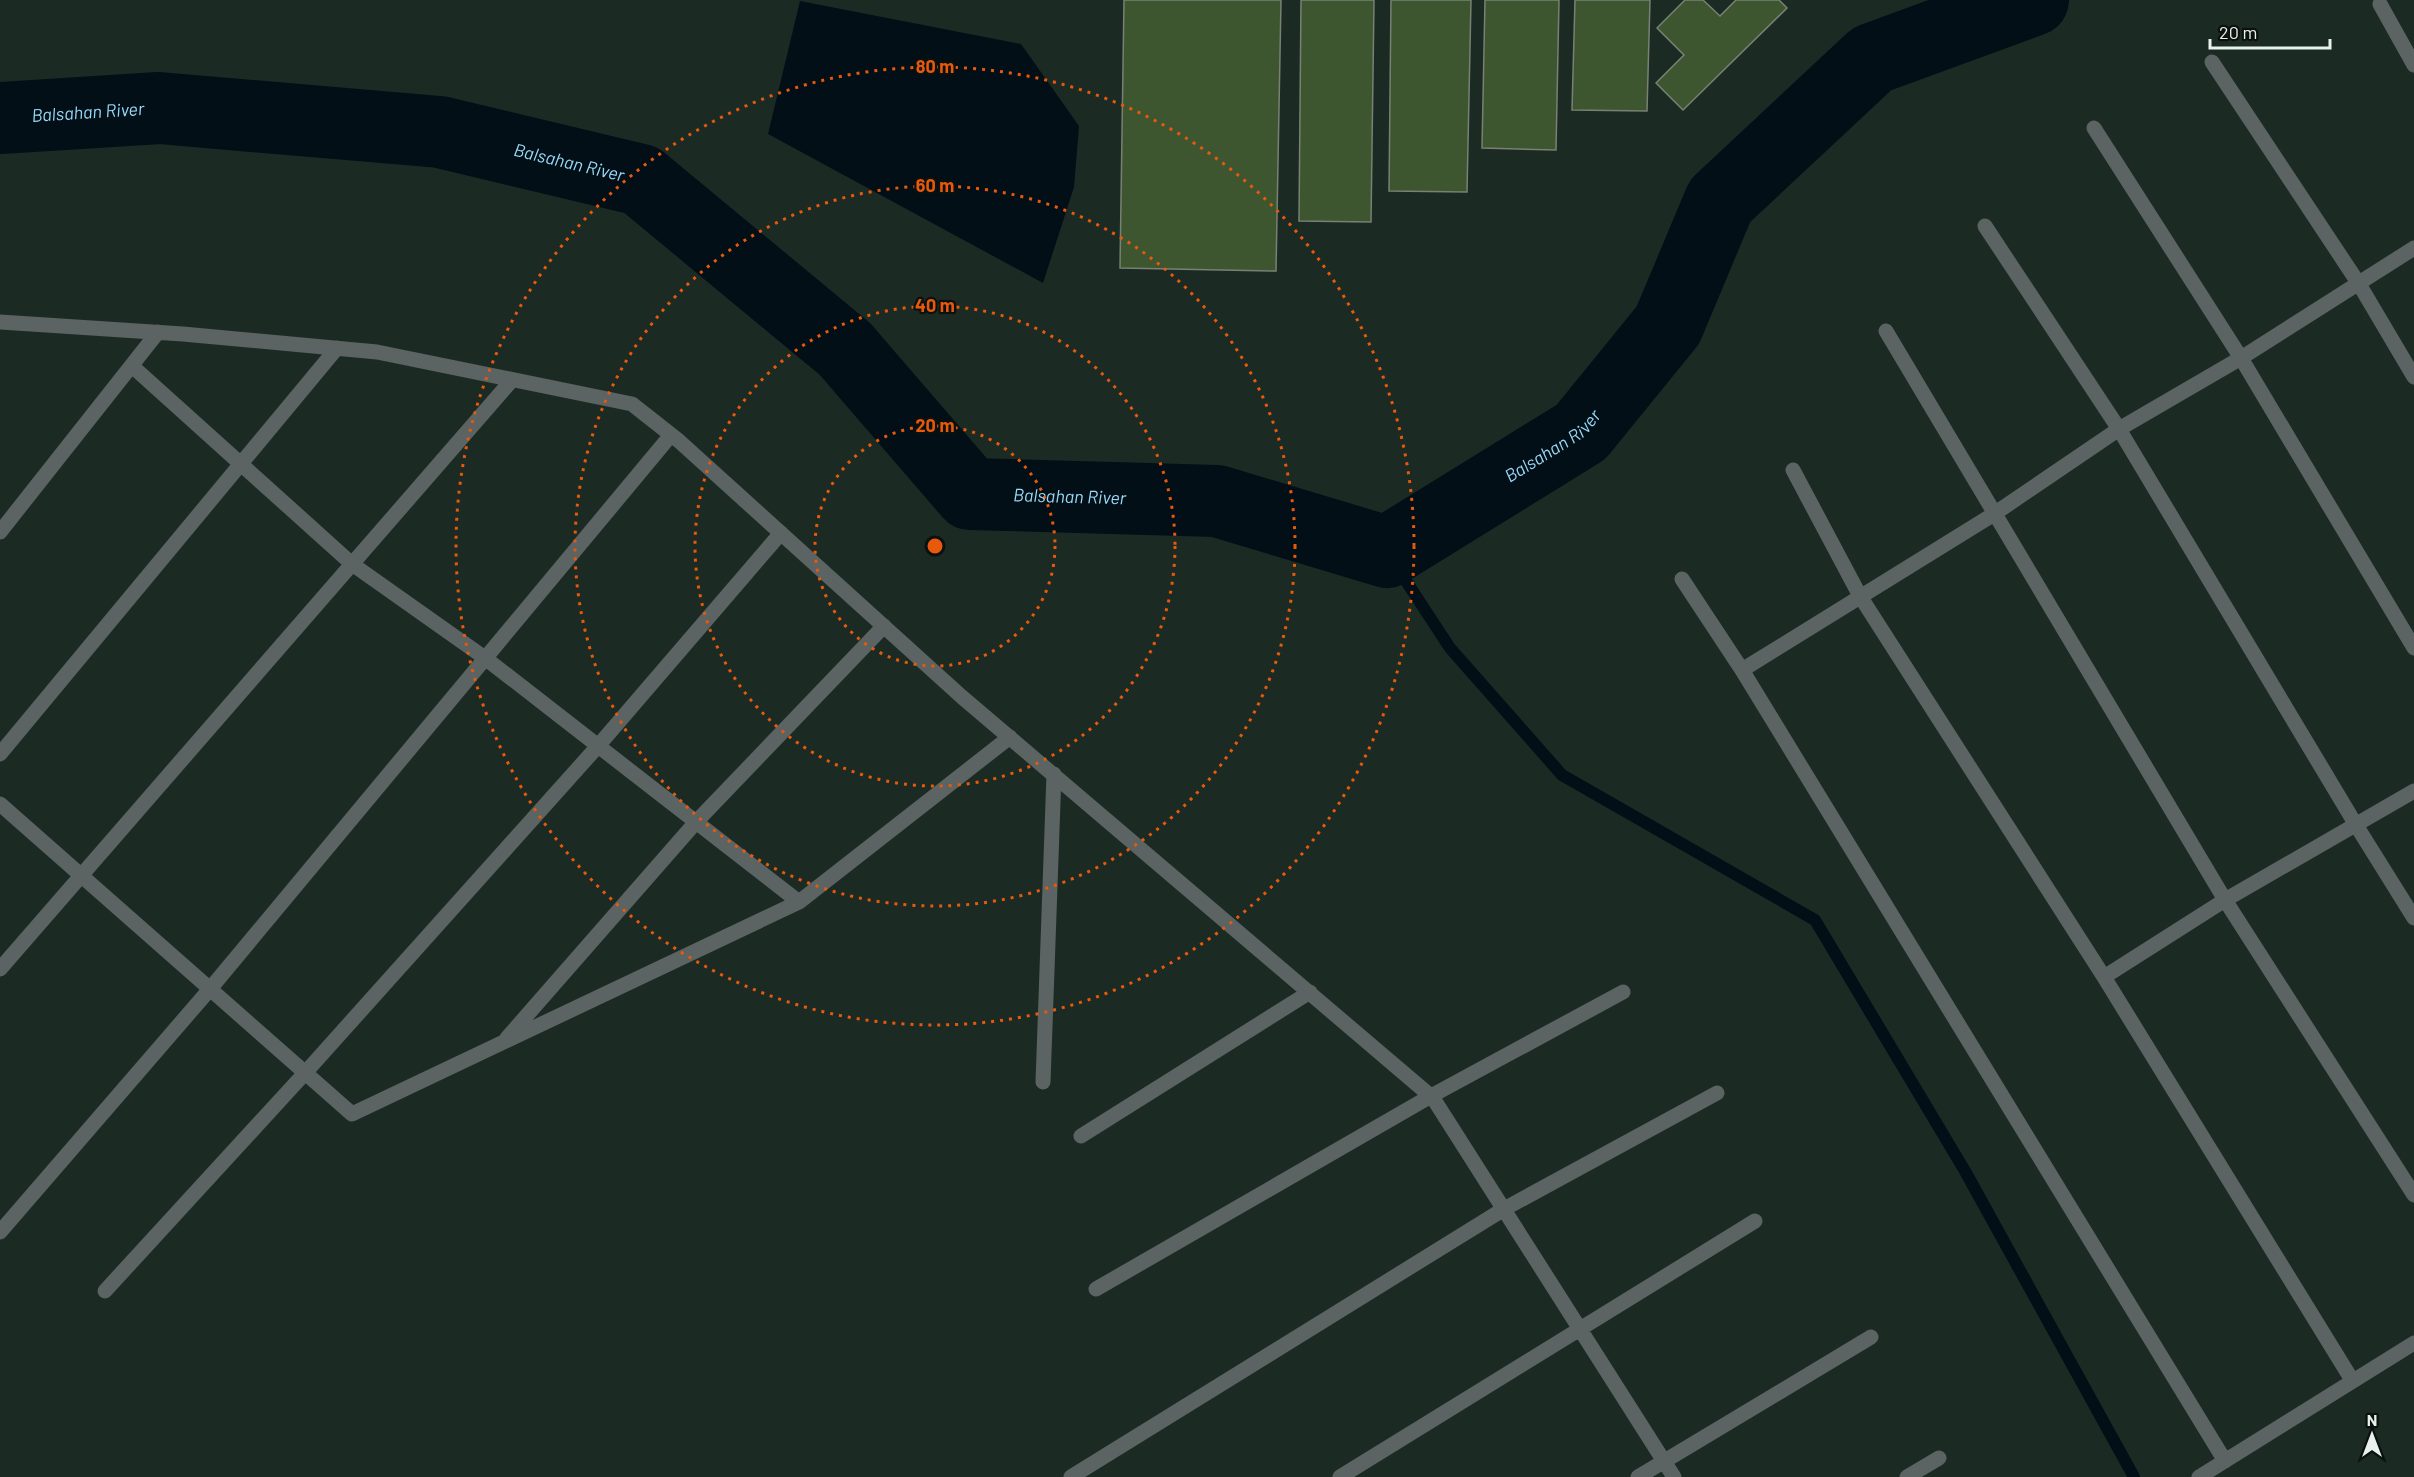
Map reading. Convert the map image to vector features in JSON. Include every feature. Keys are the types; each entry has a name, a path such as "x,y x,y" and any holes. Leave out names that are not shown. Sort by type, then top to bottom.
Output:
{"street":[{"path":"2380,4 2414,65"},
{"path":"2212,62 2359,284 2414,377"},
{"path":"2094,128 2241,358 2414,648"},
{"path":"1985,226 2119,429 2414,918"},
{"path":"1742,670 1994,514 2119,429 2241,358 2414,248"},
{"path":"0,322 158,332 377,352 632,404 671,435 1010,737 1431,1096 1674,1477"},
{"path":"1886,331 2225,900 2414,1195"},
{"path":"0,532 158,332"},
{"path":"0,754 337,348"},
{"path":"132,366 352,564 485,658 800,902"},
{"path":"0,969 512,380"},
{"path":"0,1232 210,989 671,435"},
{"path":"1793,470 1860,596 2104,977 2352,1380"},
{"path":"105,1291 306,1073 598,746 781,533"},
{"path":"1682,579 1742,670 2219,1465"},
{"path":"503,1043 696,822 884,626"},
{"path":"0,804 352,1114 800,902 1010,737"},
{"path":"1043,1082 1054,774"},
{"path":"2104,977 2225,900 2414,791"},
{"path":"1081,1136 1310,992"},
{"path":"1096,1289 1431,1096 1623,992"},
{"path":"1071,1477 1504,1209 1717,1093"},
{"path":"1340,1477 1755,1221"},
{"path":"1638,1477 1871,1337"},
{"path":"2199,1477 2414,1343"},
{"path":"1907,1477 1939,1458"}],"shaded area":[{"path":"800,1 1021,44 1079,126 1074,187 1043,283 768,134"}],"building":[{"path":"1124,0 1281,0 1276,271 1120,268"},
{"path":"1301,0 1374,0 1371,222 1299,221"},
{"path":"1391,0 1471,0 1467,192 1389,191"},
{"path":"1485,0 1559,0 1556,150 1482,148"},
{"path":"1575,0 1650,0 1647,111 1572,110"},
{"path":"1685,0 1703,0 1720,16 1736,0 1779,0 1787,8 1683,110 1656,83 1684,55 1657,28"}],"waterway":[{"name":"Balsahan River","path":"0,118 159,108 440,132 641,180 845,349 970,494 1217,501 1387,552 1581,432 1668,325 1720,201 1872,59 2033,0"},
{"path":"1387,552 1450,648 1562,775 1815,920 1965,1171 2134,1477"}]}
